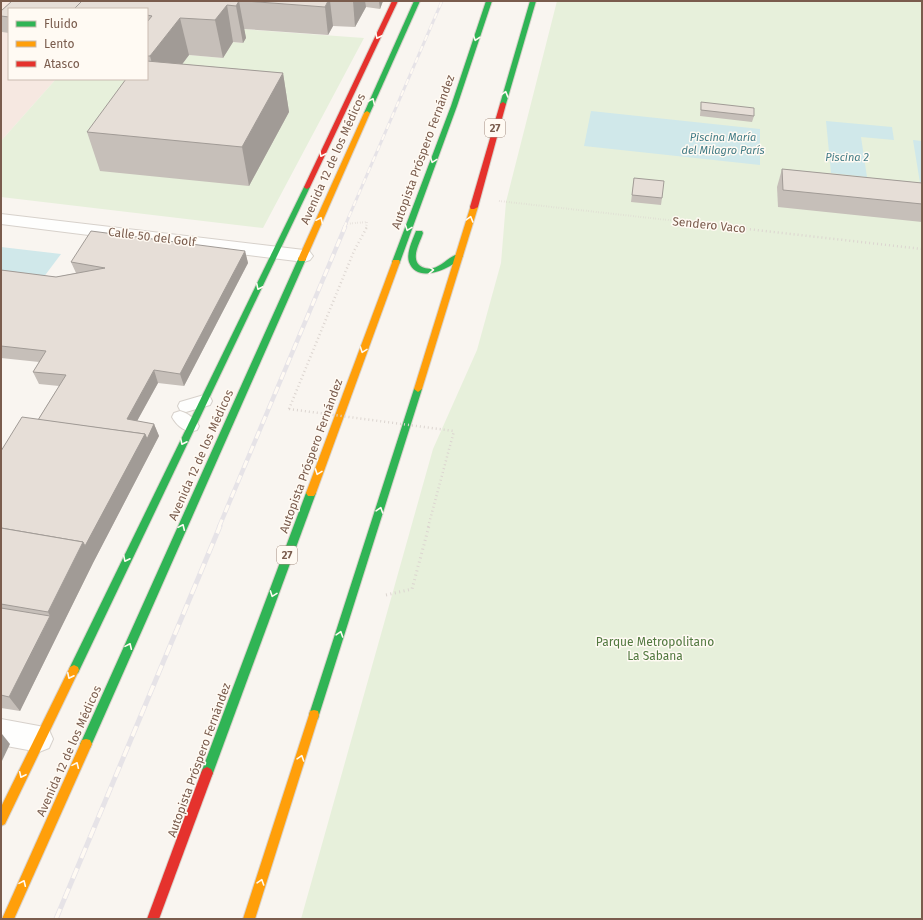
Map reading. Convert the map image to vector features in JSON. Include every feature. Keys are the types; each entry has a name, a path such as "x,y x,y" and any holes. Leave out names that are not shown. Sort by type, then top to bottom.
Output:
{"main road":[{"name":"Avenida 12 de los Médicos","path":"204,401 395,1"},
{"name":"Avenida 12 de los Médicos","path":"8,919 417,1"},
{"name":"Autopista Próspero Fernández","path":"153,919 421,191 454,106 489,1"},
{"name":"27","path":"249,919 459,256 532,1"},
{"path":"421,191 423,219 411,259 412,264 416,267 432,271 441,269 459,256"},
{"name":"Avenida 12 de los Médicos","path":"1,820 186,416"}],"street":[{"name":"Calle 50 del Golf","path":"1,219 304,256"},
{"path":"1,732 39,739"}],"lane":[{"path":"186,416 204,401"}],"path":[{"name":"Sendero Vaco","path":"497,201 922,249"},
{"path":"316,229 367,222 367,227 354,251 289,409 454,432 412,588 386,595"}],"shaded area":[{"path":"1,1 126,1 8,8 8,80 55,80 1,141"}],"green space":[{"name":"Parque Metropolitano La Sabana","path":"557,1 922,1 922,919 301,919 433,449 477,350 501,263 506,202"},
{"path":"242,29 364,38 263,228 1,197 1,141 55,80 143,80 160,94 189,55 223,58 233,42 243,43"}],"water":[{"name":"Piscina María del Milagro París","path":"591,111 760,129 760,165 584,146"},
{"name":"Piscina 2","path":"826,121 892,127 894,140 861,137 867,177 831,173"},
{"path":"913,140 922,141 922,183 920,183"},
{"path":"1,247 61,254 43,278 1,273"}],"building":[{"path":"12,1 82,1 76,8 8,8 8,17 1,16 1,11"},
{"path":"82,1 239,1 236,6 227,5 215,20 180,18 150,56 148,56 148,21 152,16 148,15 148,8 75,8"},
{"path":"245,1 328,1 325,7"},
{"path":"148,61 283,73 242,147 87,132 125,80 148,80"},
{"path":"701,102 754,108 754,116 701,110"},
{"path":"782,169 922,183 922,204 783,190"},
{"path":"634,178 664,181 662,198 632,195"},
{"path":"91,231 245,251 180,374 154,370 127,419 154,424 147,439 145,434 38,420 66,375 33,372 46,351 1,346 1,270 56,277 105,268 71,262"},
{"path":"22,417 145,434 85,546 83,542 1,528 1,451"},
{"path":"1,528 83,542 48,612 1,604"},
{"path":"1,608 50,616 9,697 1,695"}],"railway":[{"path":"344,228 442,1"},
{"path":"219,527 345,227"},
{"path":"56,919 220,526"}],"traffic: fast":[{"path":"367,113 417,1"},
{"path":"396,262 454,106 489,1"},
{"path":"503,104 533,1"},
{"path":"74,670 307,187"},
{"path":"419,233 412,258 413,263 418,268 429,271 435,270 445,266 459,256"},
{"path":"86,744 302,259"},
{"path":"314,715 418,389"},
{"path":"207,773 311,493"}],"traffic: slow":[{"path":"302,259 367,113"},
{"path":"418,389 474,207"},
{"path":"311,493 396,262"},
{"path":"1,820 74,670"},
{"path":"249,919 314,715"},
{"path":"8,919 86,744"}],"traffic: jam":[{"path":"307,187 395,1"},
{"path":"474,207 503,104"},
{"path":"153,919 207,773"}]}
